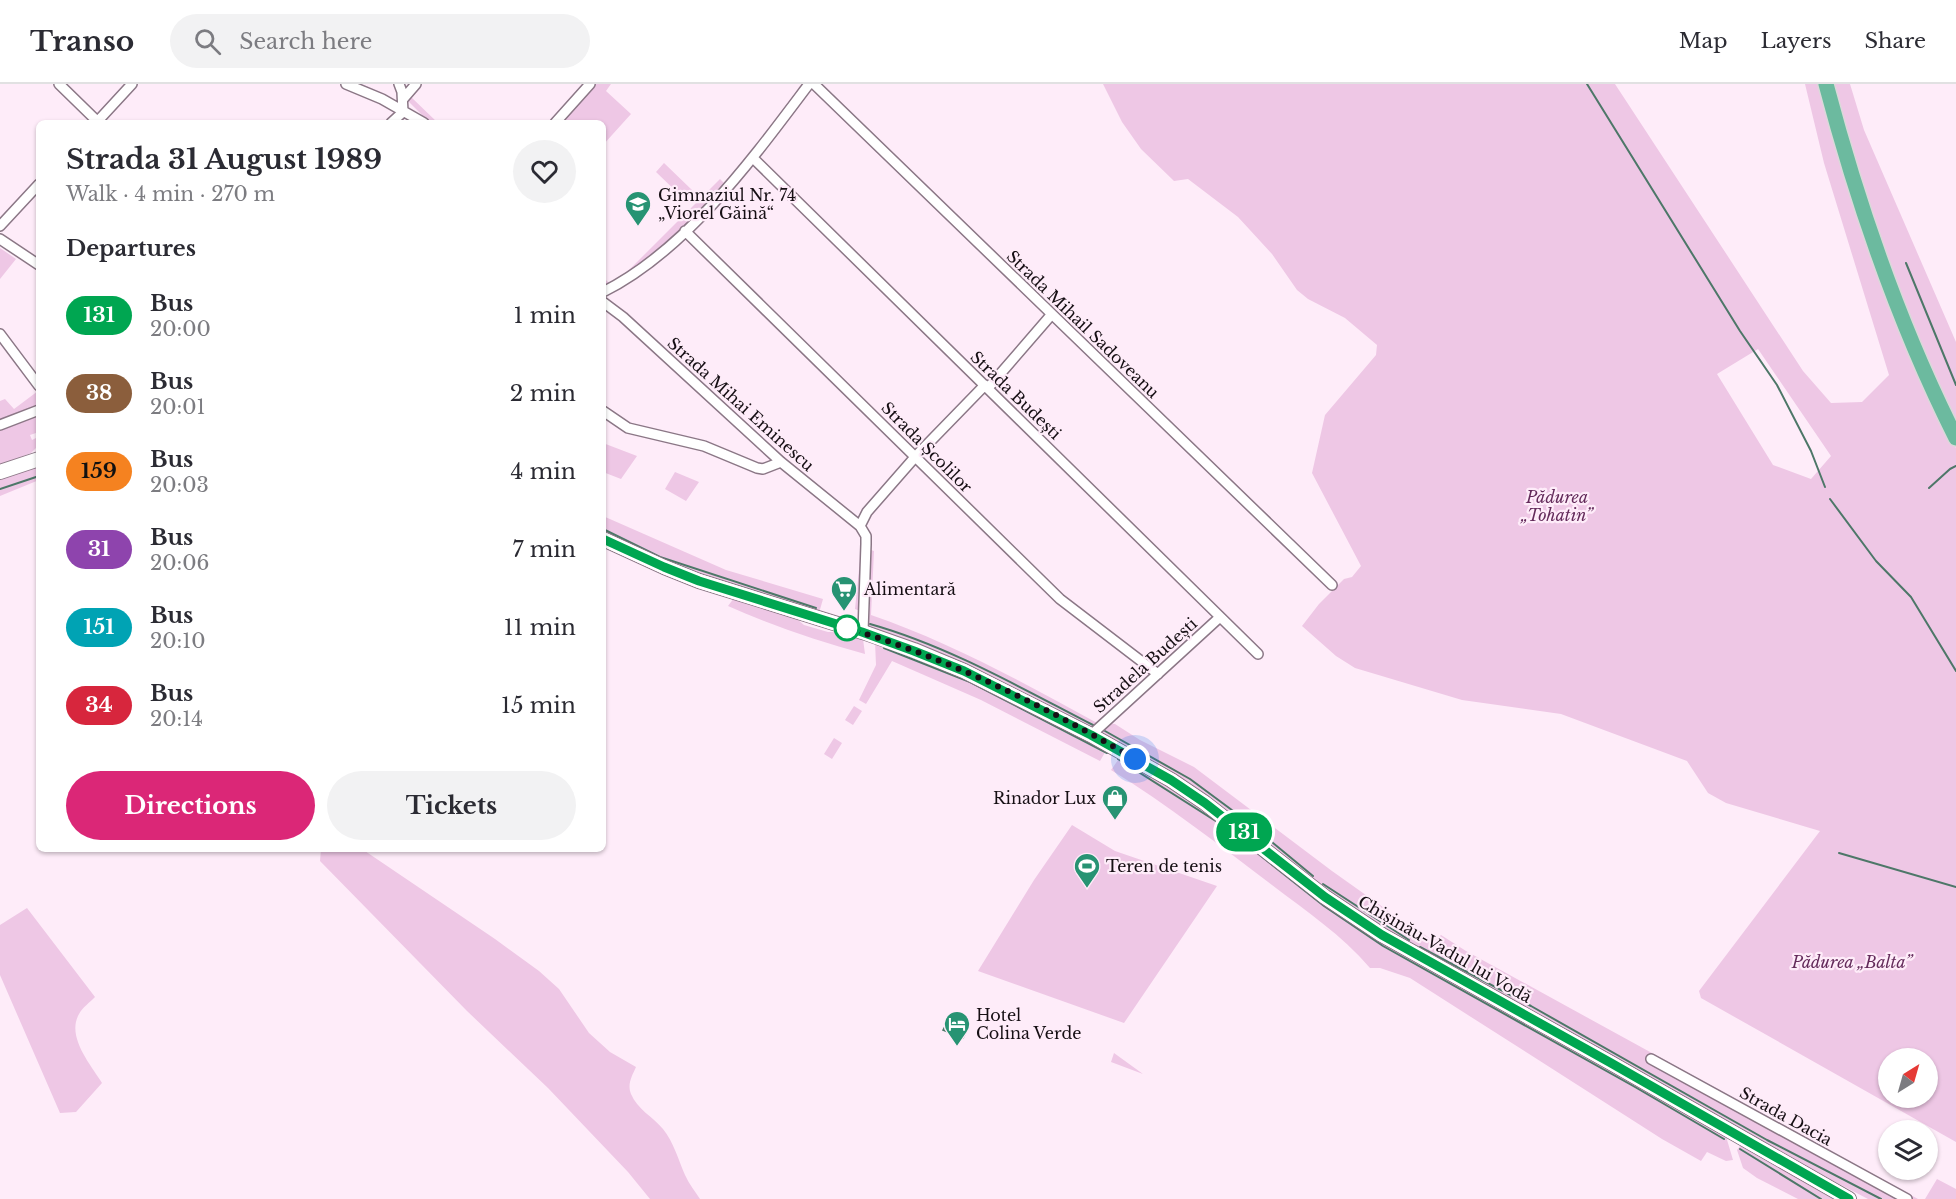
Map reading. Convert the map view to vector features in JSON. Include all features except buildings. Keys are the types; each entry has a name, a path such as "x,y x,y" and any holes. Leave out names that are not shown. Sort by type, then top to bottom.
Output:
{"highway":[{"path":"1826,84 1849,167 1879,257 1926,373 1956,438"}],"main road":[{"path":"0,472 36,459"},
{"name":"Chișinău-Vadul lui Vodă","path":"606,540 699,581 862,632 964,671 1091,735 1162,775 1205,803 1325,897 1382,935 1849,1199"}],"street":[{"path":"59,84 96,120"},
{"path":"100,120 132,84"},
{"path":"346,84 382,99 418,120"},
{"path":"394,120 403,112 403,99 399,84"},
{"path":"403,99 416,84"},
{"path":"558,120 590,84"},
{"path":"606,290 639,271 685,231 743,171 811,84"},
{"name":"Strada Mihail Sadoveanu","path":"811,84 1332,585"},
{"name":"Strada Budești","path":"753,158 1258,654"},
{"path":"0,226 36,187"},
{"name":"Strada Școlilor","path":"685,231 1060,599 1158,674"},
{"path":"0,239 36,263"},
{"name":"Strada Mihai Eminescu","path":"606,304 623,317 781,462 860,526"},
{"path":"862,632 866,536 860,526 867,512 916,456 986,386 1052,314"},
{"path":"0,334 36,382"},
{"path":"0,425 36,411"},
{"path":"606,413 628,428 704,446 757,468 767,468 781,462"},
{"name":"Stradela Budești","path":"1091,735 1220,617"},
{"name":"Strada Dacia","path":"1651,1059 1907,1199"}],"green space":[{"path":"595,84 611,84 606,91 631,114 606,142 606,120 563,120"},
{"name":"Pădurea „Tohatin”","path":"1103,84 1615,84 1803,371 1831,403 1862,402 1889,375 1824,163 1805,84 1822,84 1938,413 1956,448 1956,1142 1938,1132 1938,1120 1917,1120 1896,1108 1938,1108 1938,1048 1878,1048 1878,1098 1701,998 1699,991 1820,831 1726,803 1708,793 1687,761 1561,714 1462,700 1355,668 1336,656 1302,626 1319,604 1344,579 1352,577 1361,566 1312,473 1325,415 1376,355 1377,345 1345,318 1308,299 1297,290 1272,254 1238,217 1188,179 1174,181 1141,149 1122,122","holes":["1758,349 1831,456 1811,479 1773,465 1717,374"]},
{"path":"1832,84 1850,84 1864,130 1956,342 1956,423 1923,353 1881,244"},
{"path":"410,96 435,120 427,120 408,101"},
{"path":"664,163 692,190 684,199 656,172"},
{"path":"720,179 726,185 651,258 618,281 606,285 606,280 609,283 624,275"},
{"path":"0,248 16,259 0,279"},
{"path":"36,392 36,408 0,422 0,401 5,399 14,409"},
{"path":"36,415 36,433 30,435 32,440 36,438 36,448 31,453 0,465 0,429"},
{"path":"606,444 637,456 621,479 606,473"},
{"path":"36,466 36,481 0,496 0,478"},
{"path":"675,472 699,482 686,501 665,489"},
{"path":"606,517 726,570 823,599 819,613 693,574 606,533"},
{"path":"862,540 860,611 855,609"},
{"path":"871,550 874,551 871,615 958,651 1016,679 1099,724 1090,728 999,681 869,627"},
{"path":"734,598 792,615 804,625 828,632 844,632 863,639 865,654 796,633 728,606"},
{"path":"875,642 969,679 1107,749 1100,761 981,700 892,661 866,704 859,700 876,665"},
{"path":"854,706 862,711 853,725 845,720"},
{"path":"1108,723 1115,724 1140,740 1194,767 1332,871 1434,941 1441,935 1466,951 1878,1177 1878,1180 1883,1180 1918,1199 1868,1199 1782,1154 1398,939 1103,735 1103,729"},
{"path":"834,738 842,743 832,759 824,754"},
{"path":"1121,756 1213,813 1303,886 1725,1133 1733,1160 1726,1161 1707,1152 1701,1161 1662,1139 1410,978 1380,968 1370,968 1336,934 1311,914 1153,797 1111,770"},
{"path":"1072,825 1115,851 1217,886 1124,1023 978,971 1034,880"},
{"path":"321,852 366,852 539,971 559,989 589,1033 610,1052 636,1067 630,1083 631,1094 637,1104 667,1134 687,1178 700,1199 650,1199 628,1172 548,1088 467,1011 320,861"},
{"path":"27,908 95,997 79,1014 76,1032 86,1059 102,1083 76,1112 60,1113 0,975 0,925"},
{"path":"1114,1053 1143,1074 1111,1062"},
{"path":"1742,1143 1835,1199 1798,1199 1757,1178 1743,1168 1737,1150"},
{"path":"1936,1180 1956,1189 1956,1199 1925,1199"}],"shaded area":[{"path":"948,1021 968,1029 963,1038 943,1030"}],"waterway":[{"path":"1587,84 1740,331 1777,385 1811,451 1825,487"},
{"path":"1906,263 1956,385"},
{"path":"1929,488 1956,466"},
{"path":"0,489 36,477"},
{"path":"1830,499 1876,561 1911,597 1956,671"},
{"path":"606,530 660,557 816,608"},
{"path":"870,624 956,656 1093,725"},
{"path":"884,648 970,682 1107,753"},
{"path":"1105,731 1190,779 1244,819 1313,876"},
{"path":"1118,759 1222,825 1324,906 1383,946 1724,1139"},
{"path":"1839,853 1956,887"},
{"path":"1323,884 1409,940"},
{"path":"1420,947 1531,1006 1767,1140 1881,1199"},
{"path":"1740,1149 1821,1199"}],"bus line":[{"name":"131","path":"606,540 699,581 862,632 964,671 1117,748 1205,803 1325,897 1382,935 1849,1199"}],"place":[{"name":"Gimnaziul Nr. 74 „Viorel Găină“","path":"638,227"},
{"name":"Alimentară","path":"844,612"},
{"name":"Rinador Lux","path":"1115,821"},
{"name":"Teren de tenis","path":"1087,889"},
{"name":"Hotel Colina Verde","path":"957,1047"}],"route":[{"path":"847,628 964,671 1135,759"}],"park label":[{"name":"Pădurea „Balta”","path":"1852,962"}]}
